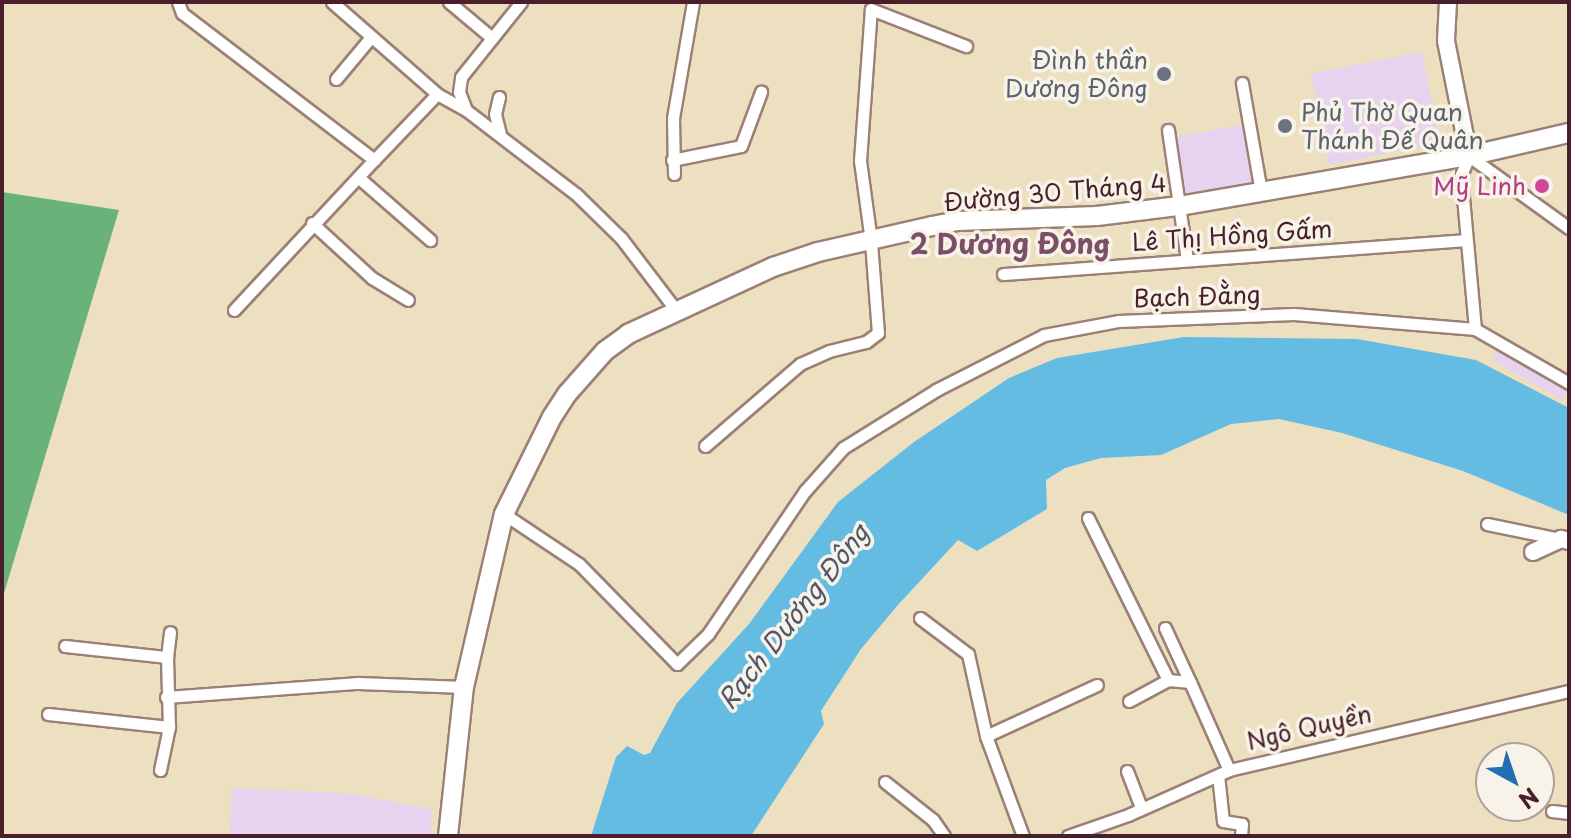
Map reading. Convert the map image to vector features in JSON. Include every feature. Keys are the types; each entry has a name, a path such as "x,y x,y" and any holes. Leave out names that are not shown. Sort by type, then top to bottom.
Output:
{"main road":[{"path":"1448,2 1446,41 1469,156"},
{"name":"Đường 30 Tháng 4","path":"448,836 464,687 504,514 552,417 567,394 616,342 675,309 773,267 958,221 1085,217 1179,206 1469,156 1569,133"},
{"path":"1533,552 1565,540"}],"street":[{"path":"332,2 437,94 466,110 576,194 621,238 675,309"},
{"path":"449,2 492,38"},
{"path":"674,174 672,160 677,83 693,2"},
{"path":"175,3 182,13 374,160"},
{"path":"466,110 459,92 461,77 517,3"},
{"path":"705,446 800,364 829,351 866,342 878,333 871,241 860,161 871,6 966,46"},
{"path":"336,79 371,37"},
{"path":"1242,83 1261,192"},
{"path":"672,160 741,146 761,92"},
{"path":"234,310 276,269 312,223 437,94"},
{"path":"499,97 495,114 500,135"},
{"path":"1168,130 1187,260"},
{"path":"1475,329 1461,175 1469,156 1569,228"},
{"path":"358,177 430,240"},
{"path":"312,223 372,278 408,300"},
{"name":"Lê Thị Hồng Gấm","path":"1003,274 1465,240"},
{"name":"Bạch Đằng","path":"504,514 579,564 677,664 708,634 805,491 843,448 936,390 1022,343 1092,323 1294,314 1475,329 1569,383"},
{"path":"1088,518 1168,680"},
{"path":"1487,524 1565,540"},
{"path":"920,618 968,654 986,736 1023,836"},
{"path":"1165,628 1190,682 1224,772 1223,821 1242,824 1241,836"},
{"path":"160,770 169,727 166,697 170,632"},
{"path":"65,646 167,657"},
{"path":"1129,701 1168,680 1190,682"},
{"path":"166,697 358,683 464,687"},
{"path":"986,736 1097,685"},
{"name":"Ngô Quyền","path":"1068,836 1224,772 1569,691"},
{"path":"48,714 169,727"},
{"path":"1127,771 1141,808"},
{"path":"885,782 933,820 944,836"}],"shaded area":[{"path":"1422,52 1440,143 1329,165 1311,74"},
{"path":"1247,124 1257,181 1182,194 1172,137"},
{"path":"1468,172 1481,323 1467,325 1454,173"},
{"path":"1497,350 1567,390 1562,400 1492,360"},
{"path":"232,788 353,794 431,809 431,836 230,836"}],"green space":[{"path":"2,192 119,210 2,600"}],"water":[{"name":"Rạch Dương Đông","path":"1184,337 1357,339 1476,360 1569,408 1569,515 1463,471 1342,433 1279,419 1231,424 1161,455 1101,458 1065,468 1046,480 1047,509 977,551 958,540 897,606 861,649 821,711 824,724 751,836 591,836 616,757 627,746 644,755 650,753 677,703 749,624 838,502 914,442 1009,378 1057,358"}],"place":[{"name":"Đình thần Dương Đông","path":"1164,74"},
{"name":"Phủ Thờ Quan Thánh Đế Quân","path":"1285,126"},
{"name":"Mỹ Linh","path":"1542,186"}],"district":[{"name":"2 Dương Đông","path":"1010,243"}]}
